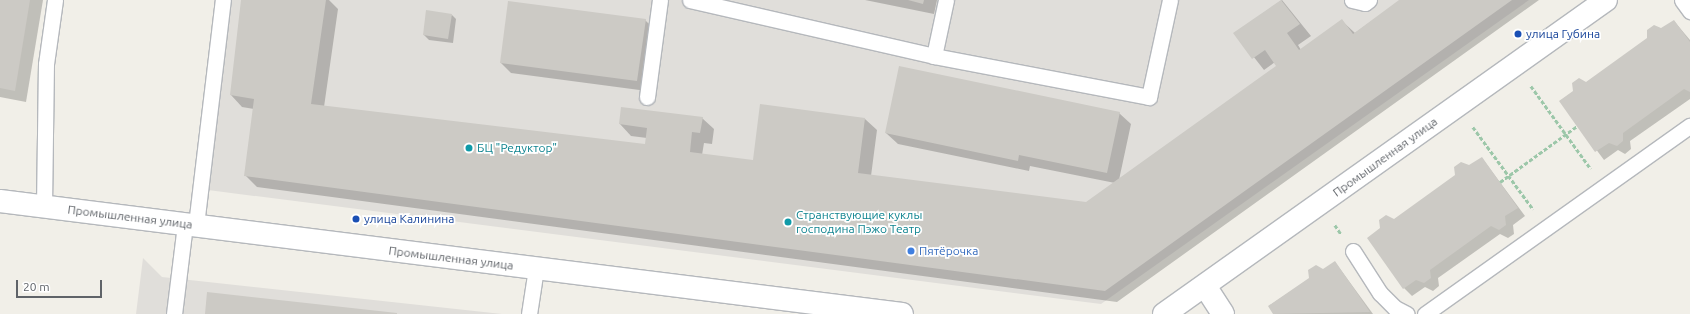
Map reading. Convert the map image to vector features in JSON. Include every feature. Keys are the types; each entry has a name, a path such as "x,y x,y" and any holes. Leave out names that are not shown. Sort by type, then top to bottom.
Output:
{"street":[{"name":"Промышленная улица","path":"1164,314 1606,0"},
{"name":"Промышленная улица","path":"0,201 902,314"},
{"path":"1205,286 1223,314"}],"lane":[{"path":"44,206 46,64 55,0"},
{"path":"174,314 190,224 223,0"},
{"path":"647,97 660,0"},
{"path":"690,0 934,56 1149,97 1170,0"},
{"path":"934,56 946,0"},
{"path":"1352,0 1365,3 1369,0"},
{"path":"1682,0 1690,11"},
{"path":"1425,314 1690,126"},
{"path":"1352,251 1380,293 1395,308 1408,314"},
{"path":"529,314 536,268"}],"path":[{"path":"1531,86 1605,187"},
{"path":"1500,182 1577,126"},
{"path":"1473,127 1547,228"}],"shaded area":[{"path":"232,0 1529,0 1101,304 208,190"},
{"path":"143,258 162,277 502,314 136,314"}],"building":[{"path":"0,0 30,0 15,91 0,88"},
{"name":"БЦ \"Редуктор\"","path":"241,0 326,0 311,104 645,144 647,128 619,124 621,107 703,117 700,133 692,132 690,152 753,160 760,104 865,118 858,173 1086,202 1276,66 1265,50 1252,59 1233,33 1281,0 1300,24 1287,33 1299,50 1342,19 1353,34 1399,0 1512,0 1105,291 244,176 254,99 230,95"},
{"path":"908,0 924,0 923,4"},
{"path":"508,1 646,19 637,81 500,63"},
{"path":"426,10 452,14 448,39 423,35"},
{"path":"1674,20 1690,42 1690,92 1684,89 1623,133 1623,141 1617,146 1609,143 1595,152 1559,101 1573,91 1572,83 1579,78 1586,82 1647,38 1647,30 1654,25 1661,28"},
{"path":"899,66 1120,112 1107,173 1019,155 1018,161 885,133"},
{"path":"1482,157 1518,208 1505,216 1506,225 1499,230 1491,226 1430,270 1431,278 1424,283 1416,280 1403,289 1367,238 1380,228 1379,220 1386,215 1394,219 1455,175 1454,167 1461,162 1469,165"},
{"path":"1335,261 1370,312 1273,314 1268,306 1309,278 1308,270 1316,265 1323,269"},
{"path":"207,292 397,313 397,314 205,314"}],"place":[{"name":"улица Губина","path":"1518,34"},
{"name":"БЦ \"Редуктор\"","path":"469,148"},
{"name":"улица Калинина","path":"356,219"},
{"name":"Странствующие куклы господина Пэжо Театр","path":"788,222"},
{"name":"Пятёрочка","path":"911,251"}]}
